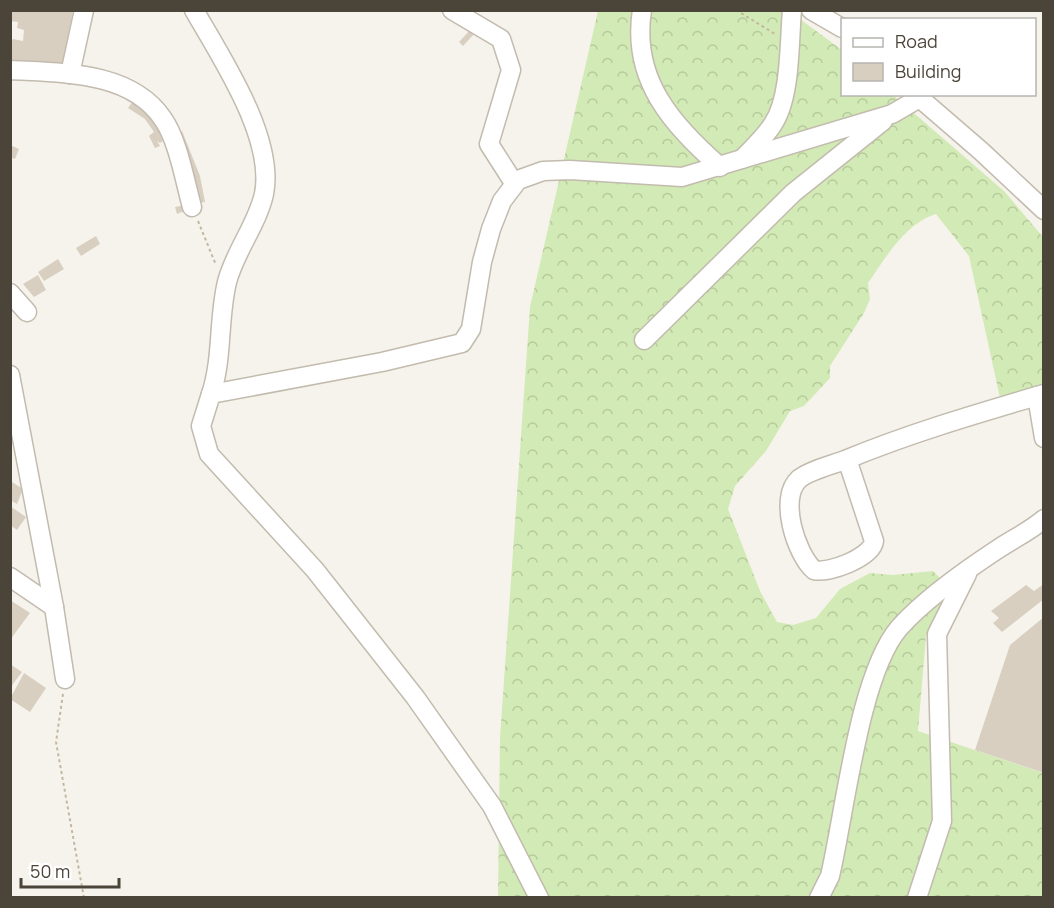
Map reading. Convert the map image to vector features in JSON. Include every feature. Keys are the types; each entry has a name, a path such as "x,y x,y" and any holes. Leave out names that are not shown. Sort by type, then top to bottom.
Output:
{"street":[{"path":"70,74 84,10"},
{"path":"194,10 255,125 263,150 266,175 257,215 239,246 226,288 219,367 201,426 209,454 315,570 415,697 492,806 539,897"},
{"path":"452,10 501,39 511,70 489,144 514,183"},
{"path":"642,10 639,45 644,67 657,97 685,135 720,167"},
{"path":"742,159 775,122 783,97 792,10"},
{"path":"811,10 838,24"},
{"path":"10,70 93,77 122,87 148,103 164,119 192,207"},
{"path":"644,340 793,193 892,114 921,97 1044,210"},
{"path":"211,394 382,362 462,343 471,329 482,262 491,229 502,201 514,183 525,176 543,171 570,170 682,177 892,114"},
{"path":"10,292 27,312"},
{"path":"10,375 54,607 65,679"},
{"path":"847,459 874,541 873,547 864,556 854,560 825,571 814,570 807,562 789,515 787,501 790,490 800,478 847,459 930,427 1040,395 1044,438"},
{"path":"819,897 830,876 864,714 881,658 899,628 969,570 1044,519"},
{"path":"917,897 942,821 937,634 969,570"},
{"path":"10,577 54,607"}],"path":[{"path":"736,10 789,43"},
{"path":"192,207 226,288"},
{"path":"65,679 56,742 84,897"}],"green space":[{"path":"598,11 789,11 841,49 841,96 894,96 1004,191 1043,237 1043,384 1036,390 1000,398 969,256 936,214 925,218 898,242 868,283 870,299 864,313 830,366 830,378 804,406 790,411 766,451 735,486 728,509 760,591 777,622 793,625 816,618 840,589 870,573 893,575 933,571 940,578 946,598 926,636 918,731 1043,773 1043,897 498,898 500,738 530,307"}],"building":[{"path":"10,10 73,10 63,66 10,60 10,45 13,39 23,41 24,30 17,28 18,22 10,21"},
{"path":"471,29 475,33 463,46 459,42"},
{"path":"133,101 148,112 152,121 157,119 167,138 160,143 157,141 160,146 155,148 149,136 154,132 145,119 128,108"},
{"path":"182,131 200,176 205,202 198,203 175,134"},
{"path":"10,145 19,149 15,159 12,158 10,161"},
{"path":"185,205 189,209 177,214 175,207"},
{"path":"96,236 100,244 81,256 76,248"},
{"path":"58,259 64,269 44,281 38,272"},
{"path":"38,275 46,290 34,297 23,284"},
{"path":"12,482 23,489 17,504 10,500"},
{"path":"10,506 26,517 17,530 10,525"},
{"path":"1044,584 1044,599 1002,632 993,623 999,618 991,611 1026,585 1034,591"},
{"path":"10,600 30,613 10,640"},
{"path":"1044,617 1044,773 975,750 1010,645"},
{"path":"10,664 22,672 10,688"},
{"path":"24,673 46,688 30,712 10,699"}]}
